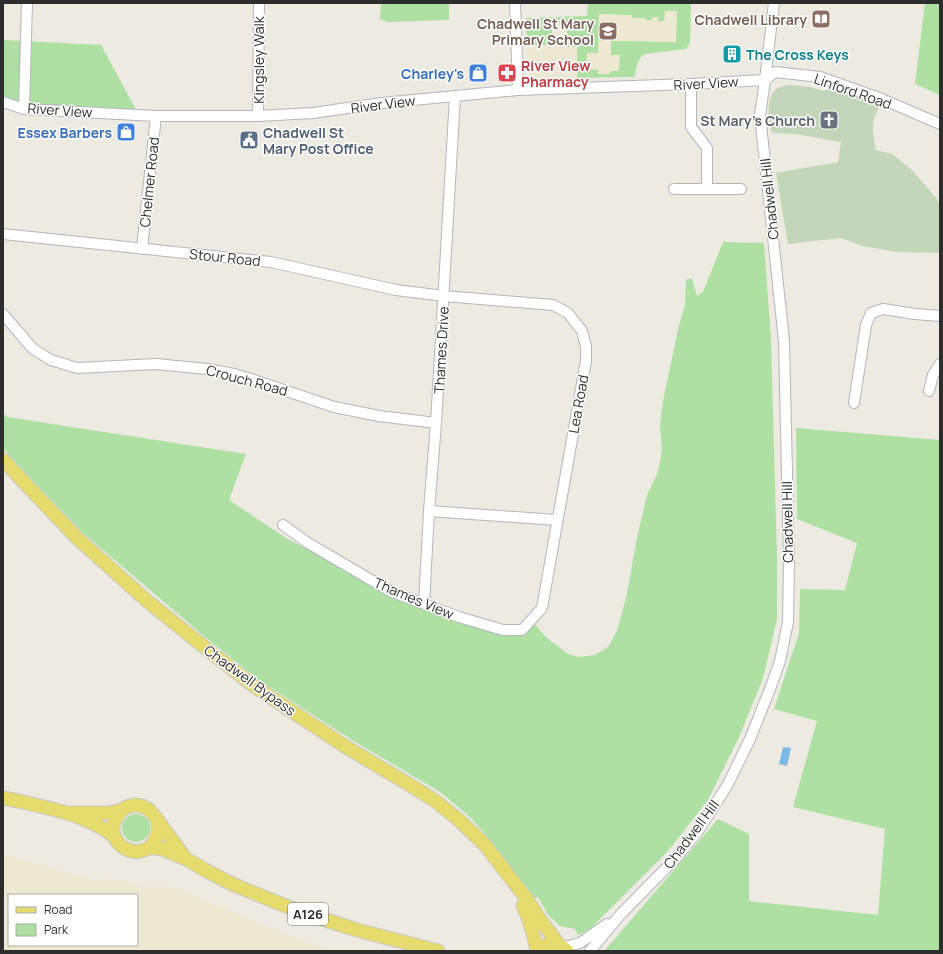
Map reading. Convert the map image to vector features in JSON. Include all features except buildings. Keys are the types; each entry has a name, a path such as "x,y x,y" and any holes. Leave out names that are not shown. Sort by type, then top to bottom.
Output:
{"main road":[{"name":"Chadwell Bypass","path":"3,460 77,538 146,600 198,642 254,686 346,747 410,784 434,800 459,820 485,845 526,898 538,918 563,948"},
{"name":"A126","path":"3,798 69,813 91,822 114,836 118,843 127,850 140,851 148,848 163,849 186,859 232,884 298,911 357,930 438,951"},
{"name":"A126","path":"69,813 104,813 122,810 134,805 142,806 153,814 186,859"},
{"path":"114,836 114,822 116,816 122,810"},
{"path":"148,848 154,842 159,830 157,819 153,814"},
{"name":"Chadwell Bypass","path":"511,879 528,916 537,951"},
{"path":"537,951 542,946 548,944 554,944 563,948"}],"street":[{"path":"24,109 27,3"},
{"name":"Kingsley Walk","path":"258,116 259,3"},
{"path":"515,3 518,90"},
{"name":"Chadwell Hill","path":"590,951 620,915 676,858 698,831 727,786 750,739 770,689 780,661 788,622 784,341 760,115 774,3"},
{"name":"Linford Road","path":"765,80 775,72 820,77 882,99 940,124"},
{"name":"River View","path":"3,102 24,109 156,116 258,116 314,113 382,103 518,90 765,80"},
{"path":"691,84 691,127 707,148 707,189"},
{"name":"Thames Drive","path":"424,604 456,96"},
{"name":"Chelmer Road","path":"142,248 156,116"},
{"path":"674,189 741,189"},
{"name":"Stour Road","path":"3,234 271,262 396,290 444,296"},
{"name":"Lea Road","path":"444,296 553,306 568,313 582,331 586,346 586,361 542,608 531,620"},
{"path":"854,403 866,325 871,313 883,309 940,316"},
{"name":"Crouch Road","path":"3,314 33,349 51,360 77,368 156,364 207,369 251,379 334,407 379,416 436,423"},
{"path":"929,391 933,375 940,364"},
{"path":"429,511 557,520"},
{"name":"Thames View","path":"283,525 308,543 390,591 459,618 503,630 522,630 531,620"},
{"name":"Chadwell Hill","path":"563,948 580,943 620,915"}],"shaded area":[{"name":"Chadwell St Mary Primary School","path":"588,3 691,3 690,43 686,49 644,54 640,57 636,64 635,77 592,77 529,80 526,18 587,16"},
{"path":"3,854 95,881 107,879 119,880 143,887 169,887 181,890 290,936 333,951 3,951"}],"green space":[{"path":"381,3 449,3 449,20 387,22 380,19"},
{"path":"588,3 691,3 690,43 686,49 644,54 636,67 635,77 577,78 577,47 567,47 567,24 552,23 552,45 527,45 526,18 587,16","holes":["665,11 677,11 676,42 611,41 611,55 620,55 619,71 610,71 610,74 598,74 598,70 586,69 587,53 598,53 599,14 632,15 632,18 645,18 646,20 652,20 652,17 658,17 658,21 664,21"]},
{"path":"925,3 940,3 940,95 915,84"},
{"path":"3,40 101,45 139,115 3,102"},
{"path":"790,85 810,87 824,91 827,90 848,93 866,100 879,108 873,123 876,150 892,154 912,170 937,199 940,207 940,253 897,252 863,246 841,238 788,244 776,173 838,162 841,142 795,134 772,133 769,109 771,97 778,88"},
{"path":"723,242 764,243 771,339 777,557 777,619 762,681 739,737 708,800 668,851 590,929 578,935 575,929 560,926 549,916 538,897 531,899 493,843 470,817 440,792 352,740 259,680 205,637 83,533 3,449 3,413 7,417 246,454 229,500 286,538 347,570 424,604 522,630 531,620 547,638 568,654 579,657 595,655 608,647 617,631 626,598 638,533 647,495 658,472 662,451 660,426 663,401 678,329 685,305 686,280 692,278 697,296 703,292"},
{"path":"796,428 940,440 940,951 605,951 718,819 749,834 749,901 878,915 885,829 793,807 817,721 774,709 799,633 800,589 845,590 857,543 797,519"},
{"path":"136,814 146,818 150,828 146,838 136,842 126,838 122,828 126,818"}],"water":[{"path":"783,747 791,748 787,766 779,764"}],"place":[{"name":"Chadwell Library","path":"821,19"},
{"name":"Chadwell St Mary Primary School","path":"608,31"},
{"name":"The Cross Keys","path":"732,54"},
{"name":"Charley's","path":"478,73"},
{"name":"River View Pharmacy","path":"507,73"},
{"name":"St Mary's Church","path":"829,120"},
{"name":"Essex Barbers","path":"126,132"},
{"name":"Chadwell St Mary Post Office","path":"249,140"}]}
